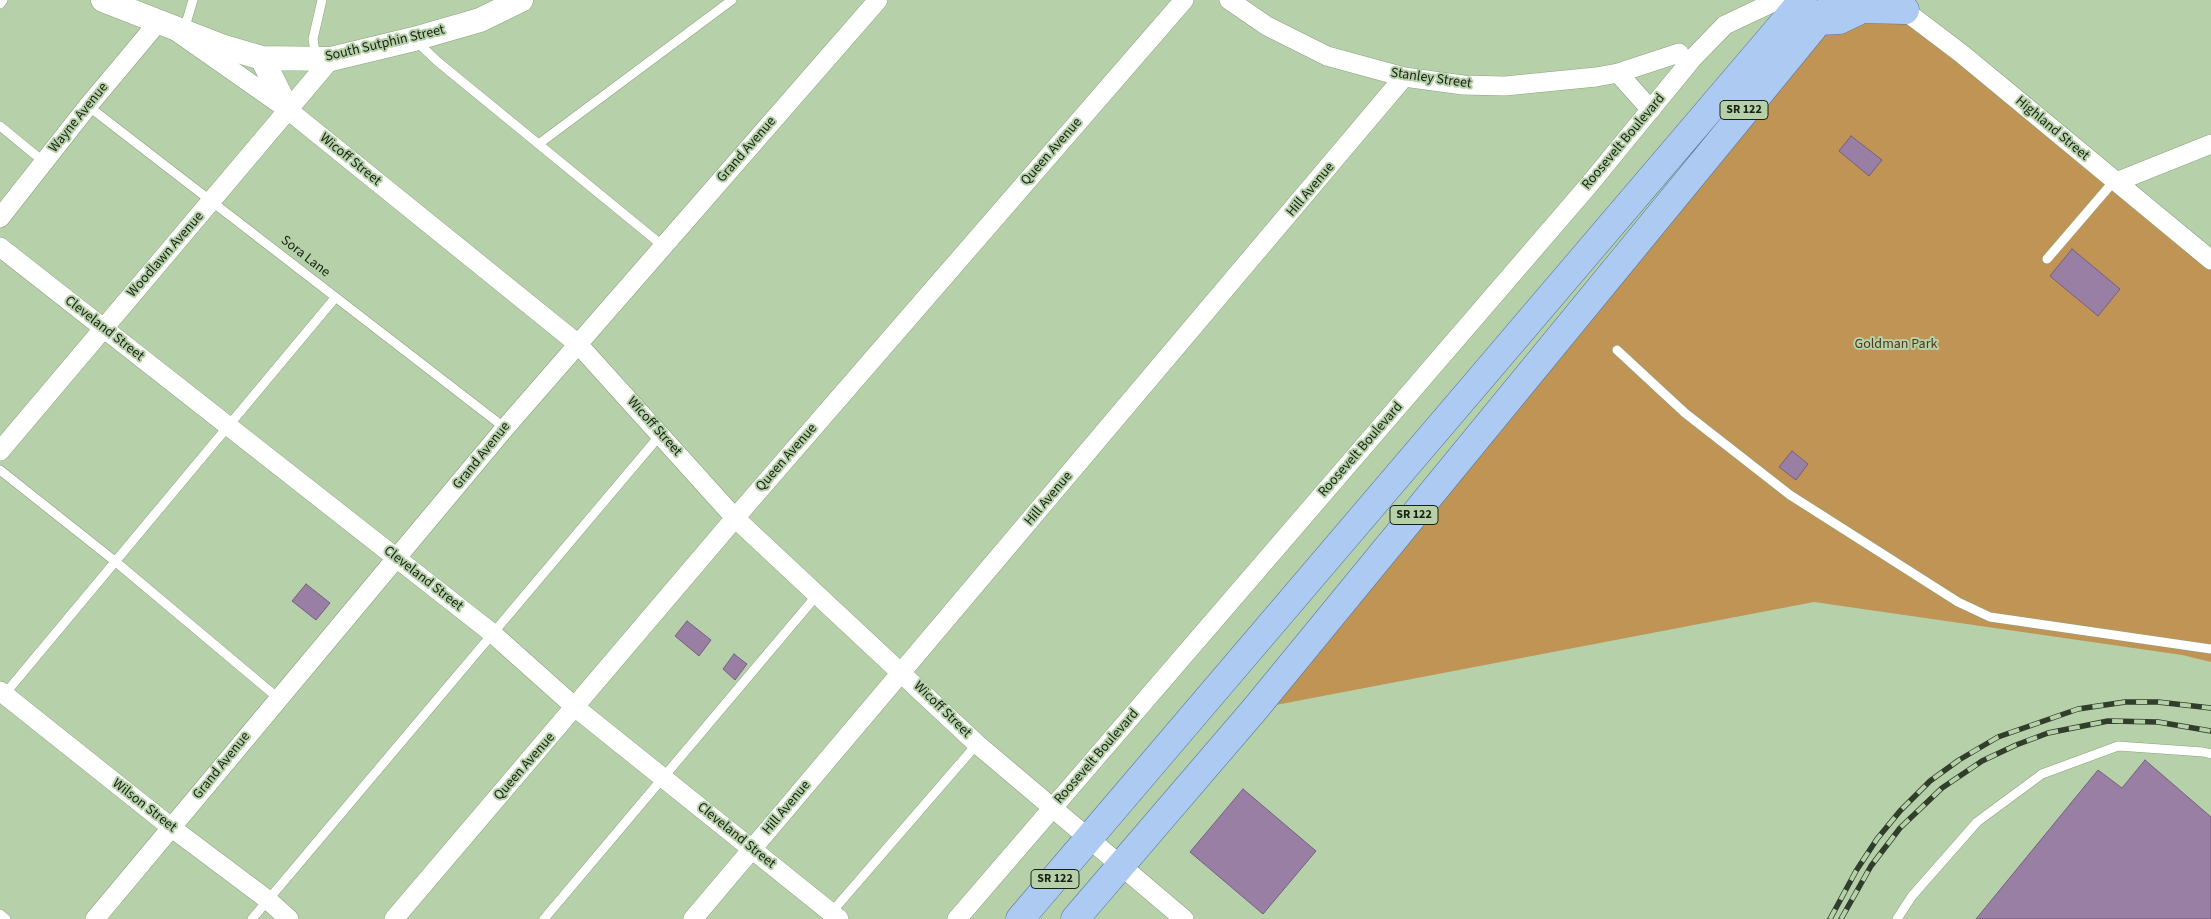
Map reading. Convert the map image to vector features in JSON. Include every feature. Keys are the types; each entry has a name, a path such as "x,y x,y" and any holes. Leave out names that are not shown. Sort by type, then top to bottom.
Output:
{"main road":[{"name":"SR 122","path":"1020,919 1810,11 1836,0"},
{"path":"1810,11 1839,20 1862,9 1898,5"},
{"name":"SR 122","path":"1075,919 1255,709 1810,11"}],"street":[{"name":"South Sutphin Street","path":"103,0 160,20 221,46 262,58 324,59 414,39 480,20 521,0"},
{"name":"Grand Avenue","path":"95,919 278,698 398,559 505,428 878,0"},
{"name":"Queen Avenue","path":"394,919 576,708 735,518 1184,0"},
{"name":"Stanley Street","path":"1229,0 1267,26 1327,56 1404,77 1463,85 1505,86 1618,73 1679,53"},
{"name":"Roosevelt Boulevard","path":"957,919 1582,193 1692,59 1725,25 1778,0"},
{"name":"Highland Street","path":"1898,5 2211,260"},
{"name":"Wayne Avenue","path":"0,218 88,106 160,20"},
{"name":"Wicoff Street","path":"160,20 287,109 578,344 735,518 977,744 1184,919"},
{"path":"262,58 287,109"},
{"name":"Woodlawn Avenue","path":"0,451 103,327 212,201 287,109 324,59"},
{"path":"1618,73 1650,110"},
{"name":"Hill Avenue","path":"693,919 1404,77"},
{"path":"2115,182 2211,144"},
{"name":"Cleveland Street","path":"0,247 492,633 576,708 752,849 832,917"},
{"name":"Wilson Street","path":"1,695 268,900 289,919"}],"lane":[{"path":"0,4 3,0"},
{"path":"184,30 193,0"},
{"path":"322,0 313,38 324,59"},
{"path":"540,143 732,0"},
{"path":"414,39 437,61 540,143 663,246"},
{"name":"Sora Lane","path":"88,106 505,428"},
{"path":"0,126 44,162"},
{"path":"2047,259 2115,182"},
{"path":"1,695 116,562 335,298"},
{"path":"1617,350 1685,413 1790,494 1958,602 1990,617 2211,649"},
{"path":"252,919 661,434"},
{"path":"0,470 116,562 278,698"},
{"path":"544,919 817,595"},
{"path":"832,917 977,744"},
{"path":"1897,919 1912,896 1977,822 2042,774 2118,746 2211,754"},
{"path":"0,914 6,919"}],"green space":[{"name":"Goldman Park","path":"1836,0 1892,0 2211,260 2211,662 2182,655 1814,602 1255,709"}],"building":[{"path":"1851,136 1882,160 1869,176 1839,151"},
{"path":"2072,249 2120,289 2098,316 2050,276"},
{"path":"1792,451 1808,464 1796,480 1779,467"},
{"path":"306,584 330,603 316,620 292,601"},
{"path":"687,621 711,640 699,656 675,636"},
{"path":"734,654 747,664 735,680 723,669"},
{"path":"2145,760 2211,817 2211,919 1976,919 2098,770 2122,788"},
{"path":"1243,789 1316,851 1263,914 1190,852"}],"railway":[{"path":"1830,919 1856,871 1877,839 1900,811 1930,781 1959,760 1998,737 2078,709 2125,702 2158,702 2211,708"},
{"path":"1841,919 1871,866 1900,828 1942,788 1982,761 2048,733 2108,721 2158,722 2211,731"}]}
